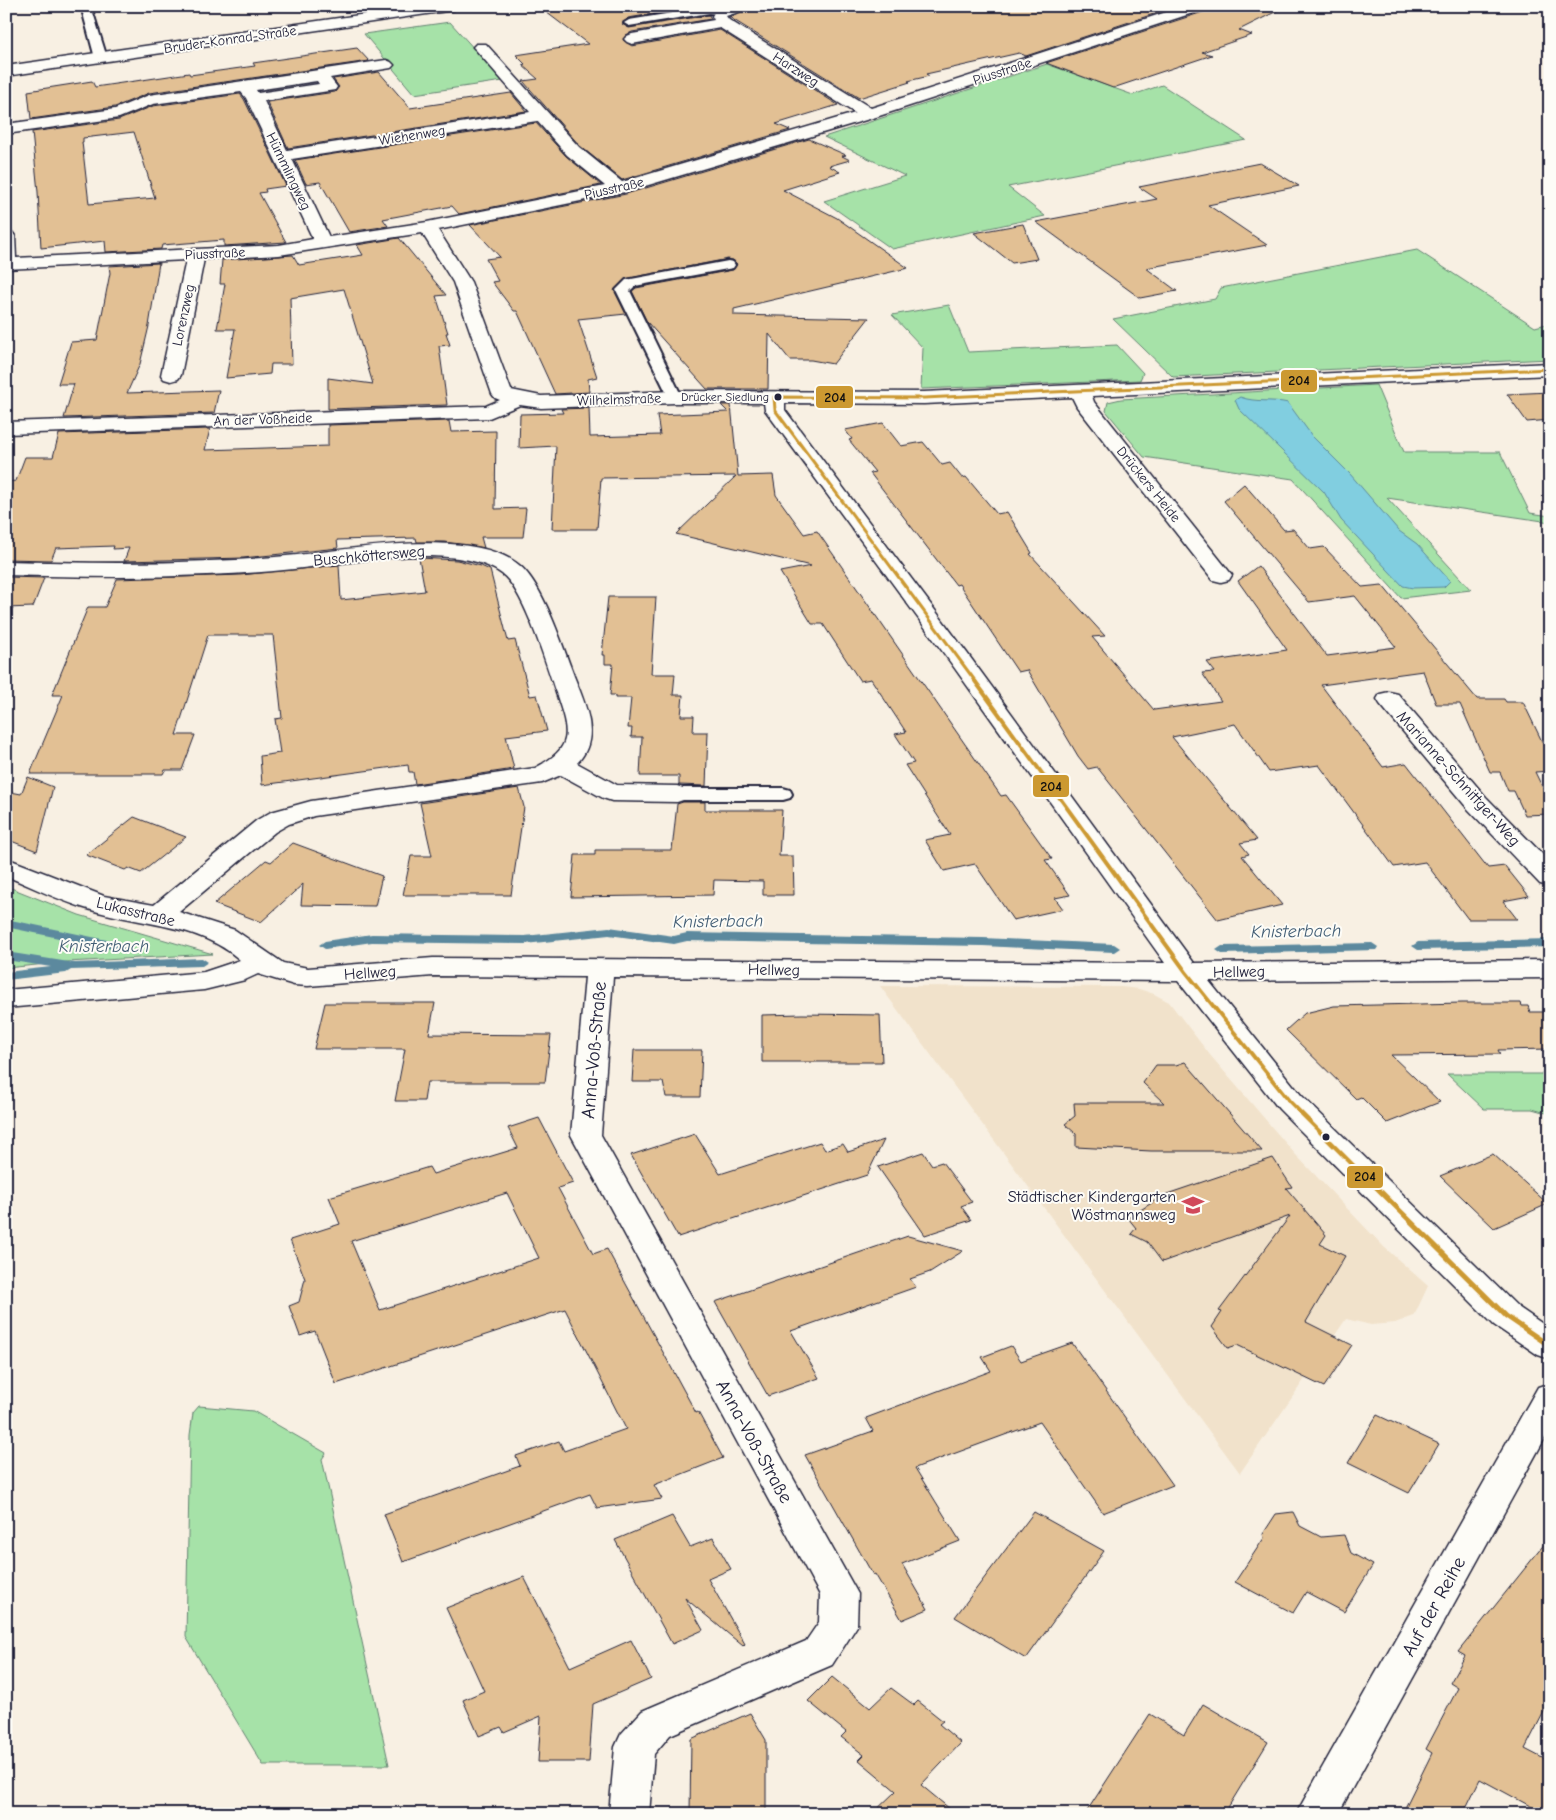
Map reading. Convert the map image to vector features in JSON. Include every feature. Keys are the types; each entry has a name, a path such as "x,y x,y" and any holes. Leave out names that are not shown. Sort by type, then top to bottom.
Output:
{"street":[{"name":"Bruder-Konrad-Straße","path":"6,70 101,58 454,6"},
{"path":"632,39 723,17 743,6"},
{"name":"Piusstraße","path":"7,264 279,250 427,227 619,188 870,114 1200,6"},
{"name":"Harzweg","path":"723,17 858,110 870,114"},
{"path":"481,47 573,151 619,188"},
{"path":"6,129 120,113 150,100 250,92 321,76 386,65"},
{"name":"Hümmlingweg","path":"250,92 324,244"},
{"name":"Wiehenweg","path":"281,156 543,115"},
{"name":"Wilhelmstraße","path":"427,227 462,282 502,394 518,399 541,402 675,397 924,398 1550,369"},
{"path":"6,236 7,264"},
{"name":"Lorenzweg","path":"171,375 196,254"},
{"name":"Drückers Heide","path":"1080,391 1084,402 1221,574"},
{"path":"774,397 775,410 959,658 1186,972 1290,1102 1506,1316 1550,1346"},
{"name":"An der Voßheide","path":"6,428 489,412 518,399"},
{"name":"Buschköttersweg","path":"6,568 86,570 273,564 433,550 472,555 499,562 521,580 537,613 578,721 578,740 573,753 561,765 542,775 311,809 280,818 266,826 159,915"},
{"name":"Marianne-Schnittger-Weg","path":"1389,699 1477,803 1550,878"},
{"path":"561,765 612,793 677,794"},
{"name":"Lukasstraße","path":"6,866 97,903 159,915 225,936 244,948 260,962"},
{"path":"6,998 204,981 235,973 260,962"},
{"name":"Hellweg","path":"260,962 284,974 308,977 433,967 1186,972 1550,969"},
{"name":"Anna-Voß-Straße","path":"600,968 586,1135 839,1594 838,1626 819,1653 656,1723 634,1747 629,1814"},
{"name":"Auf der Reihe","path":"1316,1814 1550,1398"}],"lane":[{"path":"86,6 101,58"},
{"path":"629,23 709,10 723,17"},
{"path":"675,397 623,290 630,283 728,265"},
{"path":"677,794 783,794"}],"shaded area":[{"name":"Städtischer Kindergarten Wöstmannsweg","path":"880,986 1121,987 1139,989 1169,1002 1210,1055 1295,1154 1384,1247 1428,1286 1414,1316 1395,1323 1371,1325 1346,1319 1240,1473"}],"green space":[{"path":"450,22 503,81 414,94 364,34"},
{"path":"1047,64 1133,95 1162,85 1246,140 1008,187 1045,216 892,249 824,201 905,176 824,137"},
{"path":"1417,250 1535,327 1550,323 1550,359 1173,377 1113,319 1215,299 1221,288"},
{"path":"949,305 968,352 1117,345 1143,373 1140,380 921,389 923,348 892,315"},
{"path":"1376,385 1404,452 1500,452 1530,513 1550,516 1550,522 1387,498 1471,590 1401,598 1293,479 1144,457 1106,411 1108,402 1121,399"},
{"path":"6,886 79,915 213,954 67,962 6,968"},
{"path":"1447,1074 1550,1074 1550,1114 1532,1109 1484,1109"},
{"path":"199,1406 253,1411 326,1453 322,1459 389,1765 263,1765 186,1637 190,1435 193,1413"}],"water":[{"path":"1240,397 1288,403 1312,436 1350,474 1399,531 1417,544 1450,581 1444,587 1413,588 1403,586 1341,520 1324,492 1239,409 1235,400"}],"building":[{"path":"538,6 702,6 628,18 622,24 629,28 709,15 711,19 632,32 626,35 623,40 632,46 720,30 838,105 776,124 790,130 622,180 580,146 523,81 538,79 522,65 525,64 516,55 588,44"},
{"path":"752,6 1178,6 1026,56 1019,53 926,74 929,76 908,81 910,82 859,98 729,17 749,11"},
{"path":"1209,6 1287,6 1239,30 1252,35 1202,52 1212,55 1113,88 1046,63 1206,11"},
{"path":"357,48 369,61 149,93 115,107 31,119 28,91 92,81 95,87 189,73 190,75 255,66 253,63"},
{"path":"379,72 410,108 511,93 526,111 288,148 267,102 335,92 339,87 333,79"},
{"path":"240,94 286,186 265,189 266,192 259,193 286,242 224,246 224,240 162,245 161,249 106,252 105,241 41,248 32,132 119,120 153,106","holes":["134,132 155,198 89,204 83,138"]},
{"path":"536,123 566,156 601,185 459,214 452,206 383,219 388,226 349,232 320,182 306,184 295,160"},
{"path":"809,139 846,155 842,156 850,160 829,166 840,172 783,190 837,218 908,268 734,309 734,315 869,318 833,364 811,360 790,360 769,334 768,389 707,389 647,322 632,291 636,288 733,270 737,264 733,260 728,259 625,279 614,290 626,314 578,319 597,377 588,379 589,392 555,394 517,311 514,311 492,282 498,281 486,259 500,257 470,225 626,194"},
{"path":"1260,163 1299,186 1208,205 1267,245 1146,268 1177,291 1140,298 1036,222 1157,199 1139,187"},
{"path":"1023,224 1037,259 1012,263 974,233"},
{"path":"399,238 446,295 436,296 450,345 439,346 447,405 328,409 328,378 373,384 344,289 290,298 292,364 271,364 270,374 226,378 235,329 217,329 225,284 220,284 222,260 293,255 299,265 363,255 357,245"},
{"path":"159,263 149,326 140,364 127,393 219,390 214,413 64,418 74,384 58,384 71,342 97,340 110,273 109,266"},
{"path":"1550,392 1550,420 1527,422 1507,394"},
{"path":"721,405 731,405 738,476 773,475 776,495 804,534 817,531 1001,796 1006,795 1052,859 1045,860 1070,895 1055,898 1063,909 1013,920 975,864 944,871 925,840 950,835 905,765 914,763 895,734 906,732 871,679 860,681 823,624 812,624 780,572 811,566 676,534 736,476 601,478 597,529 552,529 556,446 519,448 520,414 563,413 561,409 589,408 590,437 660,435 657,415 728,412"},
{"path":"449,421 451,432 496,431 495,509 526,508 523,537 481,537 484,548 444,542 417,542 416,538 337,540 338,548 243,558 124,561 129,548 113,549 114,546 56,548 51,560 6,559 6,482 16,481 25,457 53,457 59,434 210,429 205,450 328,446 328,425"},
{"path":"883,423 901,446 923,442 942,465 950,463 962,478 966,477 997,514 1007,512 1032,553 1030,554 1105,636 1092,637 1154,710 1221,701 1202,673 1215,672 1207,662 1287,650 1238,581 1258,566 1327,656 1396,647 1355,596 1309,602 1224,501 1244,484 1284,530 1293,529 1310,549 1324,547 1362,587 1382,585 1477,699 1504,699 1506,702 1523,702 1550,758 1550,771 1535,772 1550,803 1550,814 1525,815 1514,791 1508,791 1500,772 1490,772 1460,704 1436,704 1423,671 1321,685 1383,767 1406,763 1488,868 1505,866 1529,896 1503,901 1517,919 1468,919 1425,862 1394,867 1319,765 1269,772 1235,724 1172,737 1257,840 1240,843 1249,854 1242,856 1282,905 1218,920 1097,767 1088,769 1078,756 1027,670 1018,672 959,584 956,585 870,473 875,472 849,440 852,439 845,430"},
{"path":"419,558 457,560 490,570 508,641 515,640 530,696 537,695 547,731 506,736 514,769 415,784 413,772 409,772 408,765 262,785 260,756 280,753 275,719 282,718 273,635 208,635 176,735 195,735 182,770 165,770 163,774 30,774 63,695 52,695 88,607 105,607 117,579 240,575 339,565 341,600 425,591"},
{"path":"6,577 44,578 33,607 6,608"},
{"path":"608,597 656,597 651,674 675,674 673,695 683,695 681,716 694,716 693,732 708,732 706,786 679,785 679,776 640,776 642,737 631,737 632,728 628,728 631,698 615,698 615,695 610,695 613,664 605,664 605,655 602,655"},
{"path":"28,777 53,787 37,851 6,839 6,791 21,794"},
{"path":"519,788 524,807 511,895 403,895 411,856 432,856 420,803"},
{"path":"683,802 705,802 705,810 782,810 779,856 793,856 794,895 763,895 763,881 714,880 713,895 571,897 575,855 595,855 595,850 672,850 677,804"},
{"path":"134,817 186,837 141,873 128,868 125,870 86,855"},
{"path":"293,843 382,876 375,906 301,905 303,884 261,922 214,904 266,860 271,862"},
{"path":"325,1003 435,1003 429,1034 551,1035 545,1082 427,1082 424,1101 395,1101 405,1049 314,1049"},
{"path":"1521,1003 1522,1006 1528,1006 1530,1012 1550,1012 1550,1049 1498,1050 1500,1054 1391,1055 1440,1102 1387,1123 1361,1097 1356,1099 1286,1030 1305,1013 1334,1006"},
{"path":"762,1015 880,1015 882,1062 762,1062"},
{"path":"634,1050 702,1050 700,1097 666,1097 663,1082 632,1082"},
{"path":"1185,1062 1262,1151 1151,1151 1076,1147 1076,1134 1065,1124 1075,1116 1074,1103 1164,1103 1143,1083 1156,1065 1176,1065"},
{"path":"539,1118 573,1183 558,1188 593,1254 607,1249 696,1413 698,1412 723,1458 654,1485 662,1499 597,1508 590,1494 403,1562 384,1514 520,1466 516,1456 559,1441 564,1451 626,1429 565,1309 336,1384 315,1331 300,1336 289,1306 299,1302 305,1279 290,1240 340,1224 329,1197 429,1167 433,1174 518,1148 508,1128","holes":["507,1193 539,1258 380,1310 351,1241"]},
{"path":"695,1134 720,1174 820,1142 825,1150 843,1144 848,1152 884,1140 867,1175 678,1237 631,1155"},
{"path":"923,1152 932,1165 942,1162 972,1202 961,1206 971,1220 925,1235 878,1167"},
{"path":"1493,1154 1548,1204 1494,1228 1440,1176"},
{"path":"1273,1158 1292,1187 1286,1188 1326,1235 1320,1244 1345,1256 1306,1322 1352,1345 1324,1387 1237,1345 1228,1348 1212,1327 1222,1312 1219,1311 1290,1216 1162,1262 1147,1242 1131,1234 1136,1228 1128,1218 1164,1195"},
{"path":"908,1236 963,1251 930,1272 910,1279 916,1287 791,1331 819,1378 768,1396 715,1302"},
{"path":"1072,1343 1173,1485 1103,1513 1040,1422 915,1468 960,1541 902,1564 928,1609 902,1620 875,1574 873,1575 805,1455 873,1431 866,1418 991,1371 982,1357 1011,1346 1021,1361"},
{"path":"1377,1415 1439,1444 1409,1493 1348,1463"},
{"path":"1034,1512 1104,1551 1026,1659 955,1617"},
{"path":"1293,1512 1300,1526 1321,1537 1344,1535 1351,1553 1373,1565 1344,1612 1306,1592 1293,1613 1235,1582 1264,1538 1263,1534 1276,1514"},
{"path":"672,1516 690,1547 713,1538 731,1569 708,1579 745,1644 743,1646 685,1598 703,1630 672,1644 615,1540"},
{"path":"1550,1537 1550,1700 1525,1749 1550,1762 1550,1814 1545,1814 1480,1779 1463,1814 1402,1814 1432,1753 1426,1749 1458,1688 1450,1683 1465,1656 1458,1652"},
{"path":"524,1577 570,1667 631,1640 651,1679 593,1704 589,1762 538,1762 541,1716 504,1732 501,1727 479,1736 463,1700 484,1691 446,1608"},
{"path":"832,1677 870,1708 891,1688 914,1705 918,1701 943,1721 939,1724 961,1743 921,1785 956,1814 872,1814 896,1791 859,1760 864,1755 841,1737 846,1732 808,1701"},
{"path":"1203,1704 1268,1742 1224,1814 1085,1814 1150,1714 1184,1735"},
{"path":"750,1713 766,1740 766,1814 690,1814 691,1739"}],"waterway":[{"path":"6,923 121,947"},
{"name":"Knisterbach","path":"325,945 372,938 525,940 609,931 674,940 687,937 983,942 1114,948"},
{"name":"Knisterbach","path":"1418,946 1550,943"},
{"name":"Knisterbach","path":"1222,950 1372,947"},
{"name":"Knisterbach","path":"6,956 75,967 202,962"},
{"path":"6,976 66,969"}],"transit line":[{"name":"204","path":"1550,369 924,398 774,397 775,410 959,658 1186,972 1290,1102 1506,1316 1550,1346"}],"place":[{"name":"Drücker Siedlung","path":"778,397"},
{"name":"Städtischer Kindergarten Wöstmannsweg","path":"1193,1205"}]}
